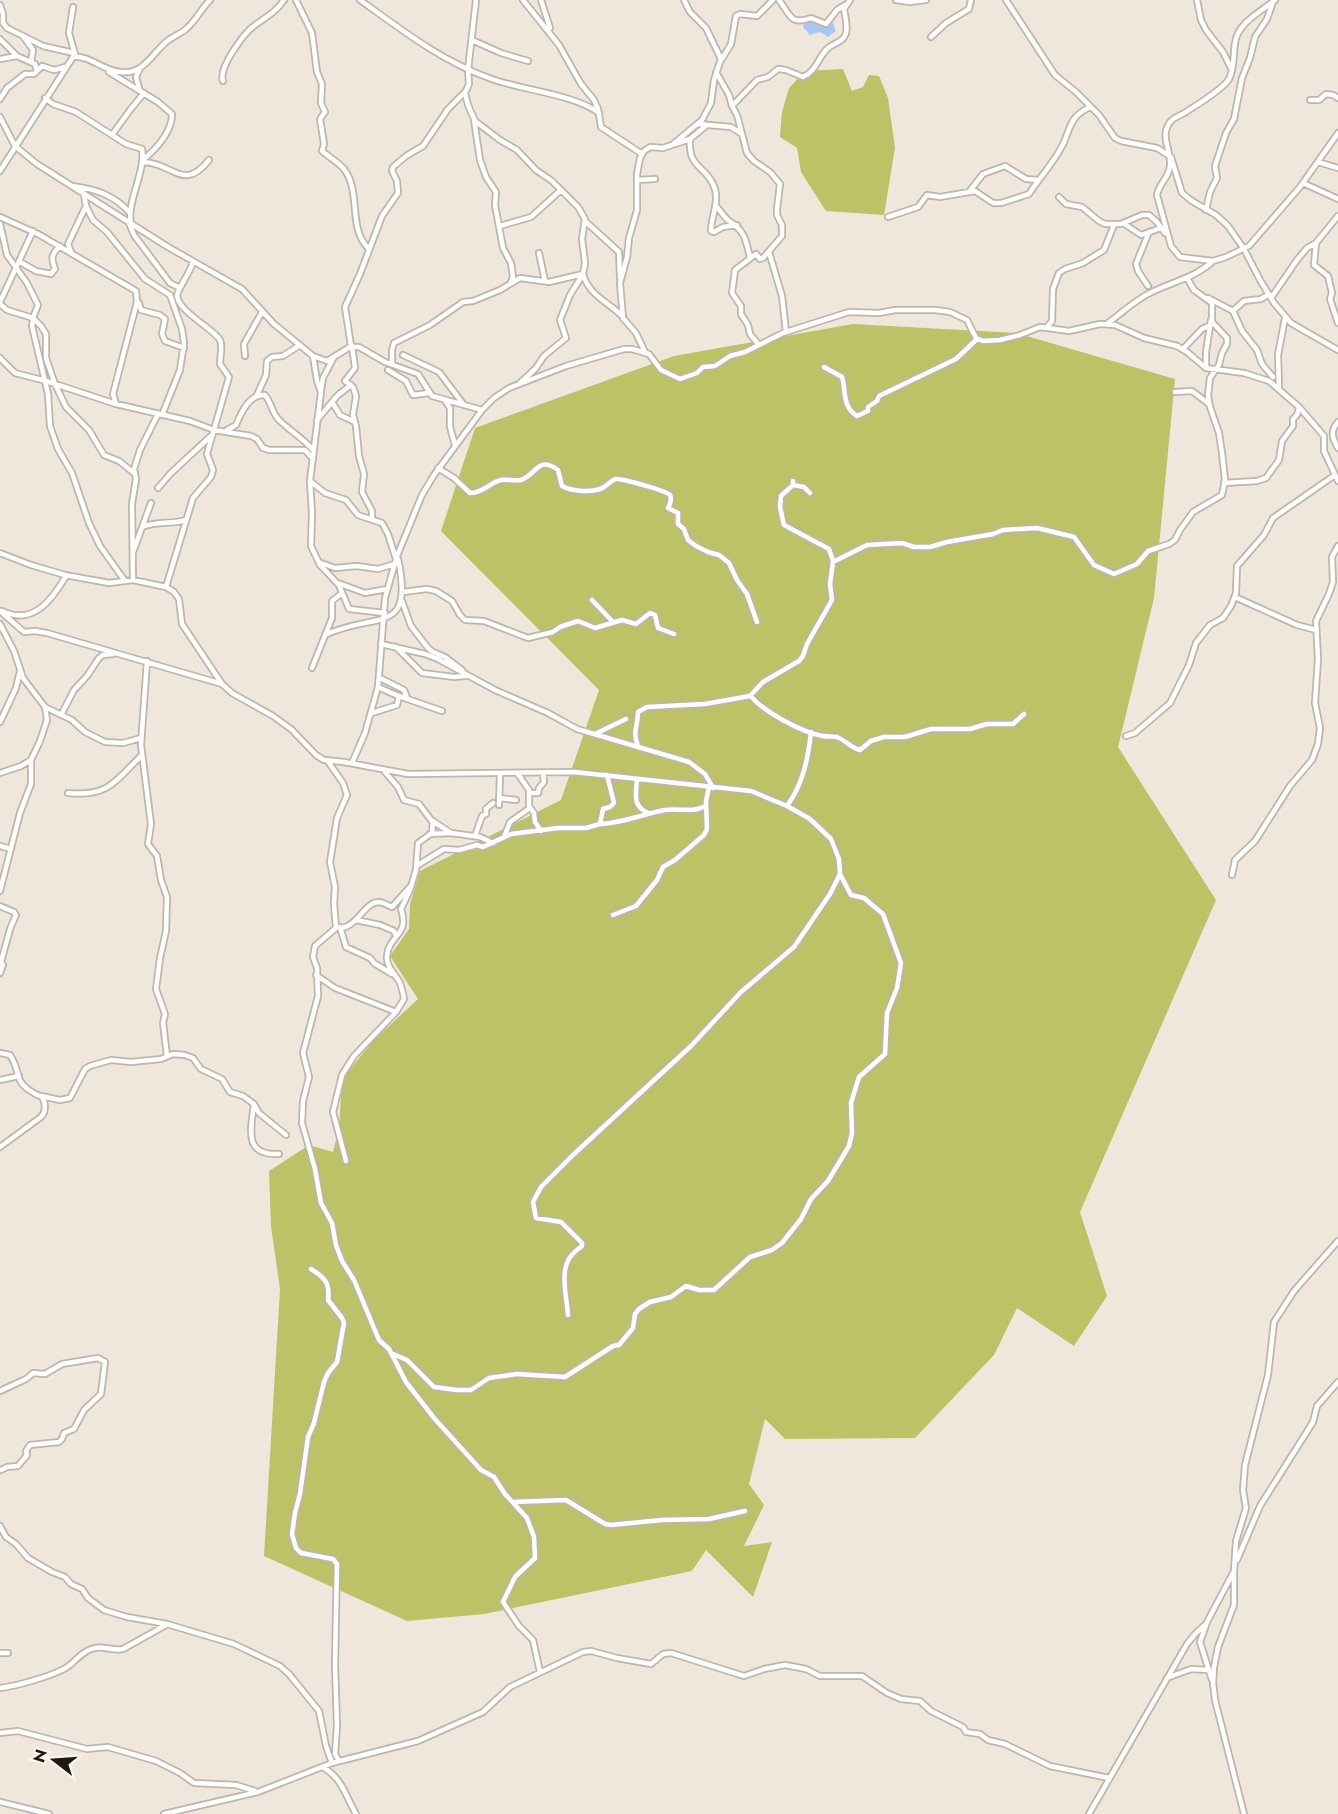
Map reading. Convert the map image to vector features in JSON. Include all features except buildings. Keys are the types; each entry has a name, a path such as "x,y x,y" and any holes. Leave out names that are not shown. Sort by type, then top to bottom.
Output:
{"street":[{"path":"105,69 124,73 141,67 169,40 186,30 210,0"},
{"path":"223,81 222,73 235,49 253,26 270,15 284,0"},
{"path":"296,0 312,33 317,72 322,83 321,102 325,112 320,119 324,144 322,151 345,171 356,203 357,231 369,249"},
{"path":"360,0 438,55 468,70 493,80 585,104 599,113"},
{"path":"372,518 367,498 362,493 364,477 353,415 356,397 351,385 345,380 355,369 345,307 382,216 398,193 393,167 423,146 448,109 465,93 469,84 468,70 476,0"},
{"path":"523,0 553,36 581,84 597,106 599,122 603,128 642,154"},
{"path":"541,0 553,36"},
{"path":"684,0 690,12 706,27 720,53 720,61"},
{"path":"672,145 698,124 707,113 716,72 730,45 737,15 758,16 773,0"},
{"path":"779,0 790,17 801,22 811,18 827,24 837,10 850,0"},
{"path":"896,0 926,0"},
{"path":"931,37 946,23 969,9 970,0"},
{"path":"1006,0 1055,75 1099,115 1115,138 1157,148 1171,157"},
{"path":"1197,0 1201,20 1223,51 1232,72"},
{"path":"1274,1 1240,29 1235,40 1232,72 1225,85 1171,121 1166,130 1165,140 1182,193 1222,219 1244,249 1260,280 1285,318 1338,350"},
{"path":"1206,210 1210,192 1217,178 1215,166 1236,113 1242,78 1251,58 1255,37 1267,20 1274,1"},
{"path":"0,5 3,25 43,46 87,58 170,110 172,118 161,141 142,161"},
{"path":"732,106 757,80 768,77 778,69 786,69 803,77 808,75 827,49 845,36 847,26 845,5"},
{"path":"0,171 75,54 69,33 73,7"},
{"path":"23,36 33,50 31,63"},
{"path":"0,39 17,57 36,65 37,71"},
{"path":"472,40 501,53 528,61"},
{"path":"0,59 17,57"},
{"path":"0,99 20,76 34,74 42,66 56,70 67,66"},
{"path":"141,67 136,81 142,92"},
{"path":"716,72 729,94 741,125 744,148 749,156 771,172 780,184 777,215 782,225 782,236 761,260 756,254 735,270 732,289 741,306 742,316 748,325 750,334 759,345"},
{"path":"112,135 142,92"},
{"path":"465,93 474,119 480,160 486,177 496,192 495,205 504,253 511,263 513,277 511,282"},
{"path":"1310,100 1319,100 1326,94 1338,98"},
{"path":"460,97 468,105"},
{"path":"45,99 76,112 126,144 141,149 142,161 130,213 130,224 134,236 170,283 180,288"},
{"path":"888,218 918,207 927,195 940,197 969,192 980,193 990,203 1001,203 1029,194 1063,146 1074,118 1090,107"},
{"path":"0,117 15,146 37,164 130,224 242,289 261,312 313,356 331,360 352,346 359,347 420,376 432,396 482,410"},
{"path":"474,119 500,140 517,150 536,170 550,179 578,207 586,222 619,252 621,255 618,271 624,321 636,333 645,352"},
{"path":"698,124 731,127 742,134"},
{"path":"620,280 627,257 628,238 637,210 637,180 642,154 650,147 663,148 690,139 707,125"},
{"path":"0,129 8,133"},
{"path":"824,367 842,377 844,397 853,414 857,416 868,411 868,407 877,401 879,396 956,359 977,339 1000,340 1040,327 1069,331 1108,323 1149,293 1186,278 1206,268 1213,261 1244,249 1256,240 1304,183 1338,133"},
{"path":"690,139 690,149 694,160 714,184 716,206 711,231 737,225"},
{"path":"1171,157 1169,172 1158,187 1157,195 1166,234 1171,246 1180,257 1213,261"},
{"path":"142,161 188,176 196,173 209,160"},
{"path":"1318,162 1338,168"},
{"path":"969,192 983,174 1005,166 1026,179 1038,180"},
{"path":"637,180 655,179"},
{"path":"1304,183 1337,197"},
{"path":"70,186 89,188 108,195 130,213"},
{"path":"500,226 531,218 561,190"},
{"path":"84,195 86,206 93,220 117,243 145,279 170,295 184,337 180,370 140,450 134,473"},
{"path":"1059,197 1066,204 1082,207 1099,221 1114,225 1146,214 1152,216 1166,234"},
{"path":"70,252 69,243 86,206"},
{"path":"716,206 728,220 737,225 747,243 750,258"},
{"path":"0,217 33,231 139,293 141,310 160,315 165,319 162,334 165,341 183,348"},
{"path":"1336,218 1338,225"},
{"path":"1233,310 1244,301 1270,296 1297,260 1316,243 1336,218"},
{"path":"517,385 537,368 544,356 565,340 566,334 560,325 560,320 570,295 583,274 585,263 582,239 586,222"},
{"path":"1123,223 1141,235 1161,228"},
{"path":"0,224 7,255 27,283 38,305 33,318 33,330 46,381 48,417 58,450 72,473 89,523 100,546 125,581"},
{"path":"1047,327 1052,321 1053,289 1059,273 1083,263 1104,250 1114,225"},
{"path":"33,231 0,303 7,310 33,318 45,333 45,358 66,407 89,430 104,455 119,461 134,473 136,479 132,504 133,580"},
{"path":"1148,286 1136,264 1149,232"},
{"path":"1316,243 1314,265 1327,274 1332,294 1330,299 1338,323"},
{"path":"20,262 36,271 51,274 56,269 52,256 60,246"},
{"path":"769,252 782,296 786,332"},
{"path":"539,253 545,281"},
{"path":"166,587 194,495 211,477 213,470 207,456 229,374 220,364 219,339 193,317 177,296 190,273 193,262"},
{"path":"583,274 592,292 611,305 623,317"},
{"path":"392,364 392,347 397,341 430,325 463,302 471,302 500,291 520,278 552,281 583,274"},
{"path":"1186,278 1194,290 1233,310 1242,331 1257,350 1262,364 1273,377"},
{"path":"116,404 113,394 137,302 133,289"},
{"path":"1332,294 1338,297"},
{"path":"1205,297 1212,303 1205,358 1206,368"},
{"path":"352,764 372,713 380,678 387,589 396,560 422,495 438,468 482,410 494,398 517,385 566,366 604,354 630,349 645,352 652,356 661,370 678,379 683,379 697,373 703,367 714,366 728,357 786,332 849,312 935,310 950,312 965,318 977,339"},
{"path":"244,356 244,344 261,312"},
{"path":"833,561 867,545 902,543 914,547 930,547 1003,530 1037,528 1074,537 1094,565 1114,574 1137,564 1148,551 1174,541 1193,512 1222,495 1224,483 1220,438 1209,404 1210,381 1227,336 1215,326 1212,317"},
{"path":"1279,389 1279,345 1285,318"},
{"path":"1108,323 1122,327 1140,337 1170,343 1183,349 1206,368 1244,373 1264,379 1279,389 1299,407 1324,436 1324,451 1338,481"},
{"path":"1183,349 1202,329 1209,326"},
{"path":"225,431 235,426 250,400 257,395 266,375 267,361 272,357 283,356 300,345"},
{"path":"403,355 439,372 464,405"},
{"path":"313,356 316,381 321,390"},
{"path":"334,357 323,378 313,450 310,481 311,546 318,562 337,583 346,607 352,611 384,616"},
{"path":"0,358 15,373 116,404 160,414 214,432 225,431 254,437 267,450 305,450 313,459"},
{"path":"388,370 405,381 413,395 429,393"},
{"path":"1264,379 1279,374"},
{"path":"317,420 338,395 351,385"},
{"path":"1175,392 1192,391 1209,404"},
{"path":"257,395 266,396 275,415 313,450"},
{"path":"443,399 450,408 450,427 455,444"},
{"path":"333,402 340,415 355,422"},
{"path":"1224,483 1257,481 1266,478 1279,460 1282,441 1293,426 1293,419 1299,407"},
{"path":"1338,422 1332,436 1338,448"},
{"path":"158,488 214,432"},
{"path":"438,468 454,478 470,494 480,492 502,480 522,479 543,465 552,466 558,470 562,486 572,490 599,489 614,479 619,479 667,492 671,501 668,508 678,513 678,524 684,529 688,540 708,552 719,555 729,563 747,594 757,622"},
{"path":"1126,736 1135,733 1170,704 1196,643 1210,625 1227,614 1235,597 1237,566 1264,535 1272,519 1335,475"},
{"path":"310,481 325,493 346,500 358,515 372,518 385,526 403,592 402,601 394,614 325,635"},
{"path":"638,746 634,730 638,723 638,712 643,708 705,705 751,696 763,682 783,672 803,656 807,644 832,600 830,584 833,561 829,549 784,525 780,507 781,494 793,483 804,487 810,493"},
{"path":"132,555 151,503"},
{"path":"142,527 153,522 177,523 186,520"},
{"path":"1232,875 1235,860 1255,841 1315,752 1320,728 1315,703 1318,659 1316,621 1333,582 1332,557 1338,546"},
{"path":"0,553 66,576 109,583 133,580 166,587 178,596 182,624 222,684 232,693 291,729 315,755 327,760 408,774 574,772 751,791 787,806 810,819 831,840 839,859 840,874 851,895 864,898 884,916 901,963 898,985 887,1013 885,1054 859,1077 852,1099 852,1133 847,1152 828,1181 811,1199 805,1213 784,1241 772,1250 750,1257 714,1290 699,1290 686,1286 667,1299 643,1305 635,1314 633,1328 619,1345 613,1346 565,1377 517,1374 489,1378 471,1390 446,1390 434,1387 407,1360 392,1353"},
{"path":"318,562 335,568 357,566 378,569 396,560"},
{"path":"0,610 20,616 39,610 66,576"},
{"path":"337,583 365,593 387,589"},
{"path":"403,592 427,589 436,591 452,601 465,620 484,621 532,638 578,621 595,627 622,620 636,624 651,613 655,615 658,628 674,634"},
{"path":"312,668 333,614 332,601 342,593"},
{"path":"1235,597 1297,626 1316,630"},
{"path":"592,600 613,622"},
{"path":"402,601 411,626 428,648 471,676"},
{"path":"0,610 24,632 47,633 222,684"},
{"path":"0,624 14,651 23,678 45,707 72,720 85,732 105,742 123,743 141,738"},
{"path":"381,644 438,659 495,690 548,713 575,728 695,765 705,774 712,787 706,806 707,829 701,839 663,867 657,880 636,906 613,915"},
{"path":"396,647 422,673 454,677 471,676"},
{"path":"61,715 74,690 99,658 117,654"},
{"path":"147,661 141,738 151,824 148,844 157,856 161,880 167,897 166,930 156,989 165,1014 163,1023 167,1056"},
{"path":"0,722 16,688 20,672"},
{"path":"380,678 403,690 407,698"},
{"path":"378,687 442,711"},
{"path":"372,713 397,705 399,696"},
{"path":"751,696 758,705 786,722 811,732 840,738 853,748 860,750 868,743 884,737 905,737 932,729 970,729 987,724 1013,724 1018,722 1024,714"},
{"path":"0,891 22,807 31,784 31,760 47,720 45,707"},
{"path":"595,734 626,719"},
{"path":"787,806 799,788 807,762 811,732"},
{"path":"68,793 87,794 110,786 142,755"},
{"path":"0,773 31,760"},
{"path":"327,760 343,783 347,795 337,818 330,862 335,887 336,928 315,946 313,957 317,968 318,1000 303,1053 309,1077 303,1101 302,1128 315,1169 321,1203 332,1223 339,1255 354,1281 377,1338 392,1353 406,1382 434,1418 481,1470 494,1477 505,1494 531,1524 535,1555 533,1560 515,1577 503,1602 519,1626 533,1640 540,1672"},
{"path":"384,771 398,787 404,800 419,804 433,821 451,833"},
{"path":"529,793 538,793 544,782 543,773"},
{"path":"499,805 500,774"},
{"path":"518,774 528,788 529,806 541,831"},
{"path":"601,824 603,809 610,807 614,802 607,775"},
{"path":"637,779 636,801 640,808 648,813"},
{"path":"499,798 516,800"},
{"path":"475,836 482,817 487,813 486,809 493,803"},
{"path":"418,865 444,849 459,850 475,845 483,847 508,835 558,828 591,828 601,824 627,821 648,813 673,809 694,810 706,806"},
{"path":"504,837 510,822 531,808"},
{"path":"346,1161 333,1112 342,1075 354,1056 396,1012 404,999 387,962 387,954 403,926 401,908 418,865 418,843 433,832 433,821"},
{"path":"430,834 451,833 475,836 494,843"},
{"path":"0,846 10,849"},
{"path":"568,1315 567,1263 582,1242 561,1222 536,1218 533,1202 536,1195 566,1161 691,1046 741,992 786,956 830,894 840,874"},
{"path":"341,928 349,926 373,903 381,902 392,907 412,885"},
{"path":"0,906 16,914 4,937 0,973"},
{"path":"336,920 341,928 346,948 370,958 374,963 394,974"},
{"path":"356,920 380,925 394,931 396,936"},
{"path":"316,975 335,988 396,1012"},
{"path":"0,1053 10,1055 24,1085 41,1096 60,1100 70,1098 86,1068 101,1062 161,1059 173,1054 193,1058 201,1069 222,1079 230,1092 243,1096 254,1104 264,1118 285,1135"},
{"path":"0,1080 19,1076"},
{"path":"0,1147 42,1116 45,1104 41,1096"},
{"path":"254,1104 252,1143 265,1153 279,1154"},
{"path":"1213,1683 1218,1647 1234,1605 1236,1541 1246,1508 1243,1490 1245,1466 1268,1375 1274,1322 1294,1291 1338,1241"},
{"path":"311,1269 323,1277 330,1290 328,1300 344,1323 337,1362 324,1382 314,1423 308,1437 292,1534 296,1548 301,1553 333,1559 337,1563 335,1755 339,1761"},
{"path":"0,1390 26,1379 33,1373 49,1373 60,1365 73,1361 98,1358 105,1362 101,1394 84,1410 74,1429 64,1433 59,1442 30,1445 27,1455 18,1466 2,1470"},
{"path":"1244,1814 1215,1700 1213,1683 1200,1642 1206,1624 1234,1570 1239,1553 1247,1541 1260,1506 1312,1422 1317,1406 1338,1382"},
{"path":"513,1502 566,1500 604,1524 611,1525 662,1520 702,1520 745,1510"},
{"path":"0,1529 28,1558 65,1577 71,1584 82,1589 88,1598 104,1610 127,1617 167,1624 238,1645 280,1666 319,1711 332,1763"},
{"path":"0,1688 61,1670 93,1648 123,1649 167,1624"},
{"path":"1089,1814 1191,1638 1206,1624"},
{"path":"164,1814 258,1792 332,1763 418,1741 478,1715 506,1690 540,1672 583,1652 591,1651 651,1664 663,1654 671,1653 744,1676 785,1665 820,1676 860,1675 887,1693 901,1699 920,1701 931,1711 963,1726 966,1732 981,1734 988,1740 1005,1744 1043,1764 1109,1778"},
{"path":"0,1653 8,1653"},
{"path":"1167,1678 1191,1669 1208,1670"},
{"path":"0,1733 18,1731 42,1735 87,1749 108,1747 156,1761 180,1773 193,1783 236,1785 258,1792"},
{"path":"324,1768 340,1782 356,1814"},
{"path":"0,1802 49,1814"}],"green space":[{"path":"843,69 852,91 863,87 869,75 879,76 888,98 895,148 884,215 826,211 801,172 797,148 780,137 782,112 789,88 805,71"},
{"path":"853,324 1016,333 1175,379 1154,598 1118,747 1216,900 1080,1212 1107,1296 1074,1346 1017,1308 994,1355 915,1438 785,1439 765,1419 749,1484 764,1505 744,1546 772,1542 753,1597 706,1550 692,1571 484,1614 407,1621 264,1556 280,1289 271,1226 269,1171 309,1145 333,1152 339,1128 342,1079 373,1041 418,999 390,956 409,929 410,904 420,871 561,800 599,690 441,531 475,428 674,356"}],"water":[{"path":"810,19 820,25 828,25 832,21 836,31 828,37 820,32 810,35 803,27 804,21"}]}
